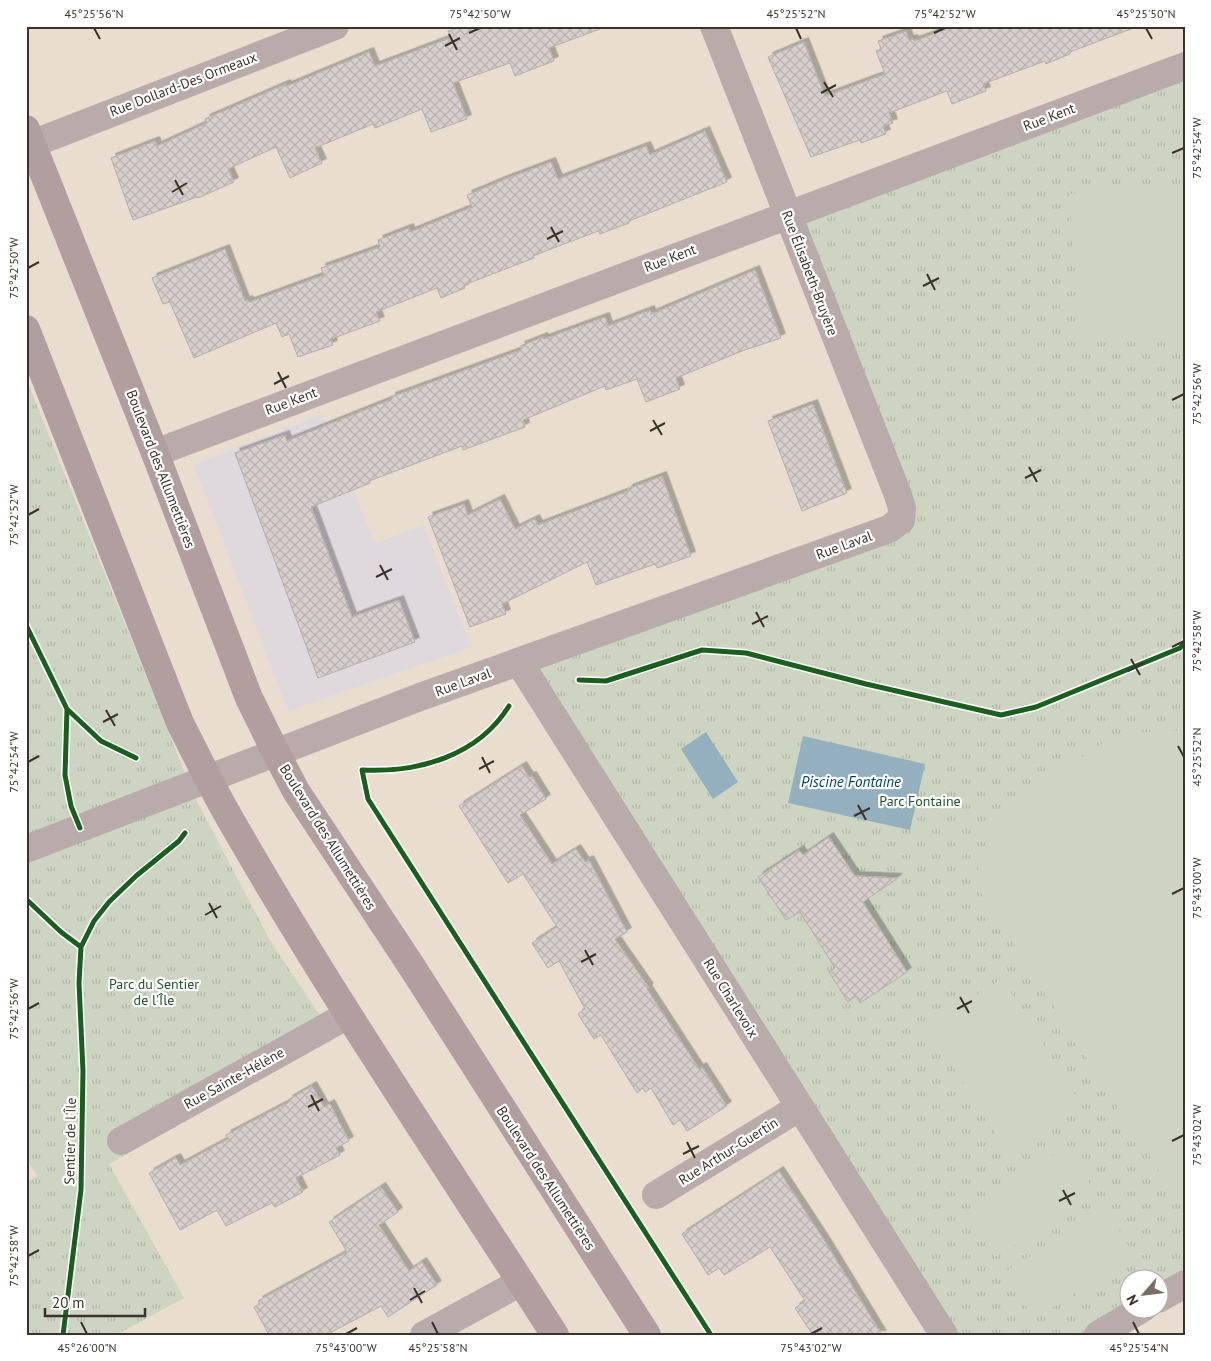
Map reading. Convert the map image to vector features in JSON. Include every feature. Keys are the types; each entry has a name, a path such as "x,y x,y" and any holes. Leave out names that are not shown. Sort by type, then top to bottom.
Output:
{"main road":[{"name":"Boulevard des Allumettières","path":"29,136 155,453 249,698 275,751 296,790 647,1335"},
{"path":"26,329 180,723 228,816 348,1015 556,1335"}],"street":[{"name":"Rue Dollard-Des Ormeaux","path":"29,136 335,26"},
{"name":"Rue Élisabeth-Bruyère","path":"714,26 898,495 902,508 901,520"},
{"name":"Rue Kent","path":"155,453 1185,66"},
{"name":"Rue Laval","path":"26,850 275,751 889,529 901,520"},
{"name":"Rue Charlevoix","path":"518,662 944,1335"},
{"name":"Rue Sainte-Hélène","path":"121,1142 348,1015"},
{"name":"Rue Arthur-Guertin","path":"656,1195 800,1107"},
{"path":"424,1335 521,1282"},
{"path":"1168,1293 1185,1284"},
{"path":"1098,1335 1126,1318"}],"shaded area":[{"path":"322,414 375,544 423,525 471,647 288,711 194,465"}],"green space":[{"name":"Parc Fontaine","path":"1185,66 1185,1284 1168,1294 1168,1268 1118,1268 1118,1317 1098,1335 943,1335 519,662 901,520 787,215"},
{"path":"1185,185 1185,335 1082,343 1069,194"},
{"name":"Parc du Sentier de l'Île","path":"26,378 195,798 271,942 335,1038 109,1164 184,1298 116,1335 26,1335 26,1183 37,1176 26,1157 26,1086 31,1083 26,1073"},
{"path":"1185,730 1185,1205 1180,1204 974,882 994,817 1116,734"},
{"path":"1002,979 1082,1106 1008,1153 927,1026"},
{"path":"1067,1147 1096,1194 995,1257 966,1211"},
{"path":"1106,1209 1135,1256 1034,1319 1005,1272"}],"water":[{"path":"706,732 738,782 713,799 681,749"},
{"name":"Piscine Fontaine","path":"803,736 925,764 910,830 788,803"}],"building":[{"path":"463,26 600,26 600,29 549,48 554,61 515,76 510,63 453,83 467,119 431,132 422,109 375,128 373,124 315,148 322,163 290,178 276,147 228,169 234,182 198,198 133,220 111,158 155,141 157,146 207,123 205,119 286,84 287,86 369,52 375,66 450,38 448,31"},
{"path":"955,26 1130,26 1131,29 1070,52 1070,54 1046,64 1045,61 983,84 986,91 952,104 947,91 889,113 893,123 883,126 886,134 861,143 860,140 811,157 768,57 804,42 825,96 885,74 876,51 881,49 878,41 906,31 909,40 913,39 914,41"},
{"path":"705,131 727,182 629,221 629,223 600,234 598,231 533,256 534,258 464,285 465,288 441,298 437,288 376,312 380,321 331,339 333,345 298,357 289,334 282,337 276,323 194,358 170,302 163,304 152,278 225,249 245,301 248,300 250,302 324,275 321,268 380,247 378,240 409,228 410,232 472,207 467,195 503,180 551,162 558,179 646,146 650,155"},
{"path":"755,270 781,338 742,351 676,378 680,389 646,402 637,379 606,390 605,386 523,420 525,427 463,450 462,446 369,481 370,483 311,507 352,617 399,600 415,642 318,678 235,453 285,435 287,441 392,399 391,397 521,350 520,346 543,337 544,339 605,317 608,326 650,310 651,314"},
{"path":"813,404 847,493 802,511 768,421"},
{"path":"662,476 691,556 657,568 655,564 596,585 587,562 502,604 506,614 470,627 428,517 464,504 468,515 500,499 515,529 535,519 538,525"},
{"path":"522,766 529,777 532,776 546,799 520,815 552,864 576,849 585,862 589,860 627,932 615,939 649,988 647,989 699,1069 702,1067 727,1106 687,1131 680,1120 673,1125 651,1088 645,1092 643,1088 637,1093 601,1035 594,1039 578,1014 585,1009 559,961 548,968 532,943 557,927 523,874 508,883 459,806"},
{"path":"829,837 855,876 898,878 863,902 907,972 860,1003 856,996 848,1002 829,972 835,968 800,912 786,920 758,877 799,850 803,855"},
{"path":"312,1086 324,1107 330,1104 349,1141 336,1148 340,1155 296,1178 303,1192 275,1207 272,1203 226,1226 217,1210 180,1230 149,1173 176,1158 180,1165 228,1139 226,1135 289,1102 288,1100"},
{"path":"779,1171 826,1243 882,1335 813,1335 795,1308 805,1301 770,1247 724,1275 719,1268 708,1275 682,1234"},
{"path":"381,1187 398,1212 379,1225 409,1271 422,1262 437,1285 388,1317 381,1306 326,1335 269,1335 254,1307 260,1304 258,1301 347,1252 329,1222"}],"cycle path":[{"path":"26,625 67,709 101,741 136,758"},
{"path":"579,680 606,681 702,650 746,653 866,684 1001,715 1036,707 1180,648 1185,642"},
{"path":"509,706 481,738 445,758 404,768 362,770 368,799 711,1335"},
{"path":"67,709 65,775 71,806 80,828"},
{"name":"Sentier de l'Île","path":"63,1335 81,1190 83,1071 79,983 81,947 94,921 109,902 136,876 179,841 185,833"},
{"path":"26,899 61,932 81,947"}]}
